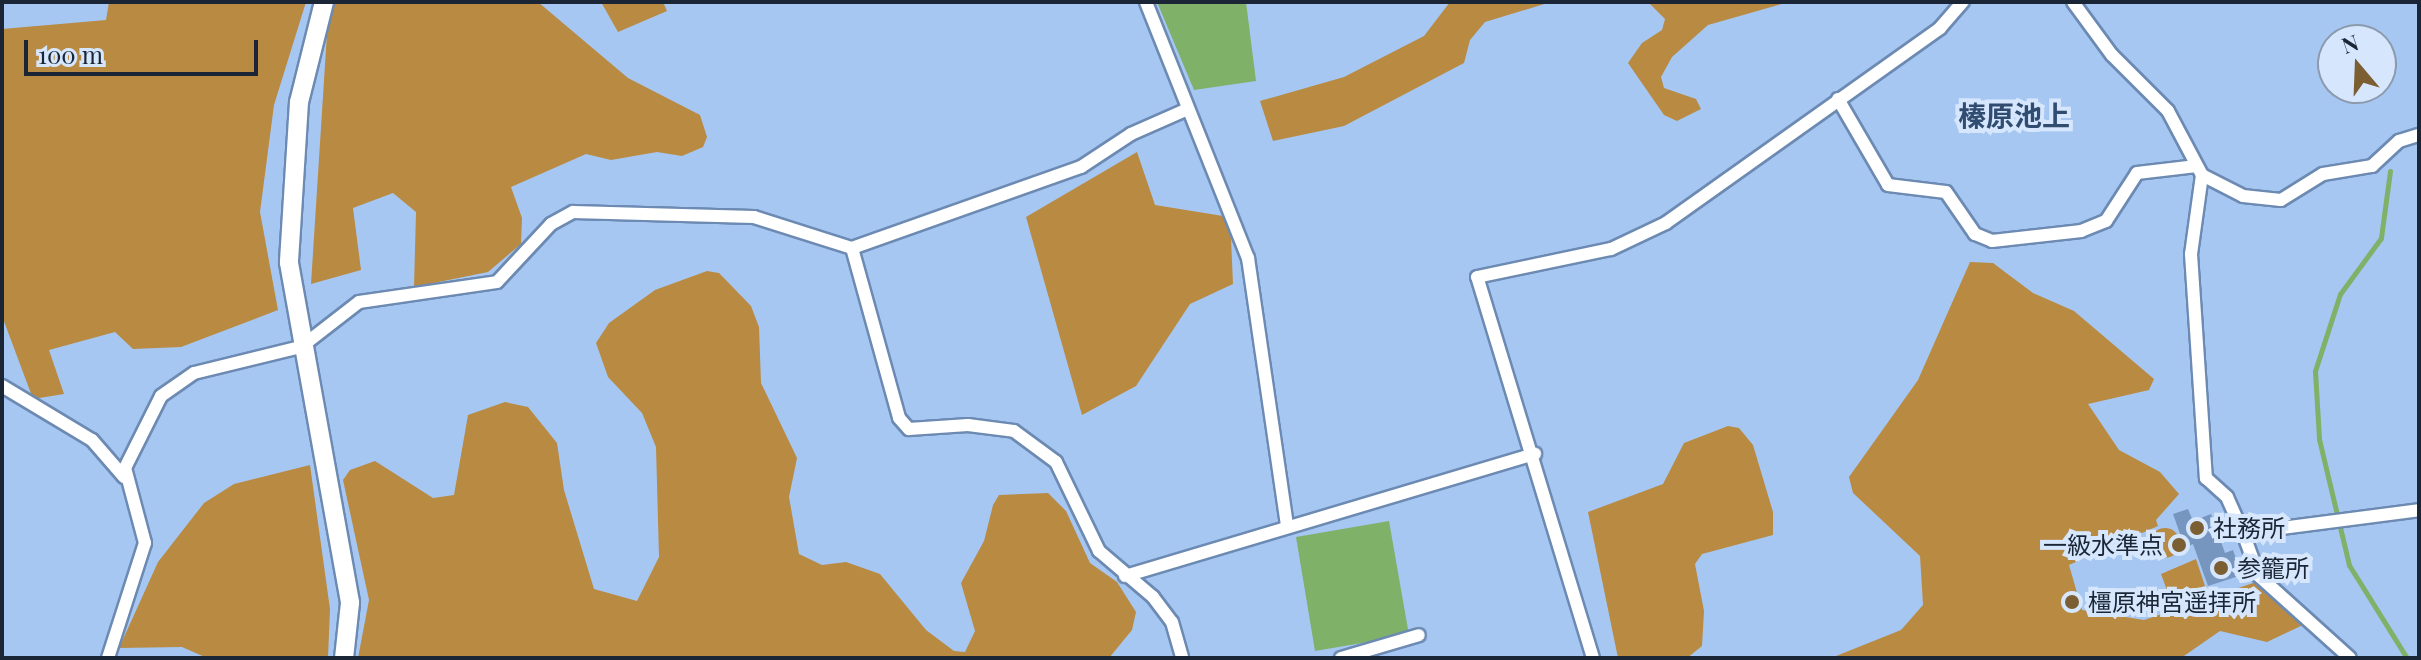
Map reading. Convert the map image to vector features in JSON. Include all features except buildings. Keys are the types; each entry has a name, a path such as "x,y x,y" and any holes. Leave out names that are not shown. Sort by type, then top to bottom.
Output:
{"street":[{"path":"324,2 299,102 289,263 301,347 350,603 344,658"},
{"path":"1146,2 1248,258 1287,526"},
{"path":"1593,658 1535,454 1477,277 1611,249 1666,223 1940,28 1963,2"},
{"path":"2073,2 2112,55 2168,111 2200,170 2243,196 2281,200 2323,174 2372,166 2399,141 2419,135"},
{"path":"1838,99 1888,185 1946,192 1975,234 1992,241 2081,231 2106,221 2137,173 2200,170"},
{"path":"124,477 169,386 194,373 301,347 359,302 497,282 551,224 573,212 754,217 852,248 1081,167 1131,134 1188,109"},
{"path":"2200,170 2191,254 2201,466 2227,497 2259,576 2350,658"},
{"path":"852,248 899,418 909,429 968,425 1014,431 1056,462 1099,551 1172,622 1182,658"},
{"path":"2,386 92,440 124,477 145,543 108,658"},
{"path":"1125,576 1535,454"},
{"path":"2243,533 2419,510"},
{"path":"1341,658 1419,635"}],"shaded area":[{"path":"109,2 306,2 274,105 260,212 278,310 181,347 133,349 115,332 49,350 64,394 33,399 2,316 2,29 106,20"},
{"path":"329,2 538,2 628,78 700,115 707,137 703,147 682,156 657,152 611,160 586,154 511,187 522,218 521,244 488,272 414,287 416,212 393,193 353,208 361,270 311,284"},
{"path":"601,2 663,2 667,11 618,32"},
{"path":"1157,2 1246,2 1256,81 1194,90"},
{"path":"1450,2 1551,2 1485,22 1470,40 1464,63 1344,126 1273,141 1260,101 1344,77 1424,36"},
{"path":"1648,2 1789,2 1708,25 1672,57 1661,77 1664,88 1696,99 1701,109 1677,121 1664,115 1628,63 1642,43 1662,30 1665,19"},
{"path":"1137,152 1155,205 1223,216 1231,238 1233,284 1190,304 1136,386 1082,415 1026,217"},
{"path":"1970,262 1993,263 2033,293 2074,311 2154,379 2149,390 2088,404 2119,450 2160,472 2179,494 2156,520 2158,526 2069,565 2082,610 2144,620 2259,581 2305,624 2267,642 2220,631 2181,658 1831,658 1901,630 1923,605 1920,556 1853,493 1849,477 1918,380"},
{"path":"707,271 719,273 751,306 759,327 761,383 797,458 789,497 799,554 822,565 846,562 880,574 926,630 954,651 965,652 975,631 961,583 984,541 993,505 999,495 1048,493 1066,511 1090,563 1117,582 1136,612 1132,630 1109,658 358,658 369,600 343,480 350,470 375,461 433,498 454,495 468,415 505,402 528,407 557,443 564,490 594,589 637,601 659,557 656,447 642,413 608,377 596,343 609,323 655,290"},
{"path":"1728,426 1739,428 1753,445 1773,512 1773,535 1702,554 1695,564 1704,611 1702,646 1687,658 1618,658 1588,512 1663,484 1684,443"},
{"path":"310,465 330,609 328,658 207,658 182,647 119,648 158,562 204,503 234,484"},
{"path":"1389,521 1409,635 1315,651 1296,537"},
{"path":"2165,528 2176,532 2180,543 2176,554 2165,558 2154,554 2150,543 2154,532"},
{"path":"2196,559 2206,589 2171,601 2161,574"}],"waterway":[{"path":"2390,171 2381,238 2340,294 2315,371 2319,439 2349,565 2407,658"}],"place":[{"name":"社務所","path":"2197,528"},
{"name":"一級水準点","path":"2179,545"},
{"name":"参籠所","path":"2221,568"},
{"name":"橿原神宮遥拝所","path":"2072,602"}],"district":[{"name":"榛原池上","path":"2014,115"}]}
